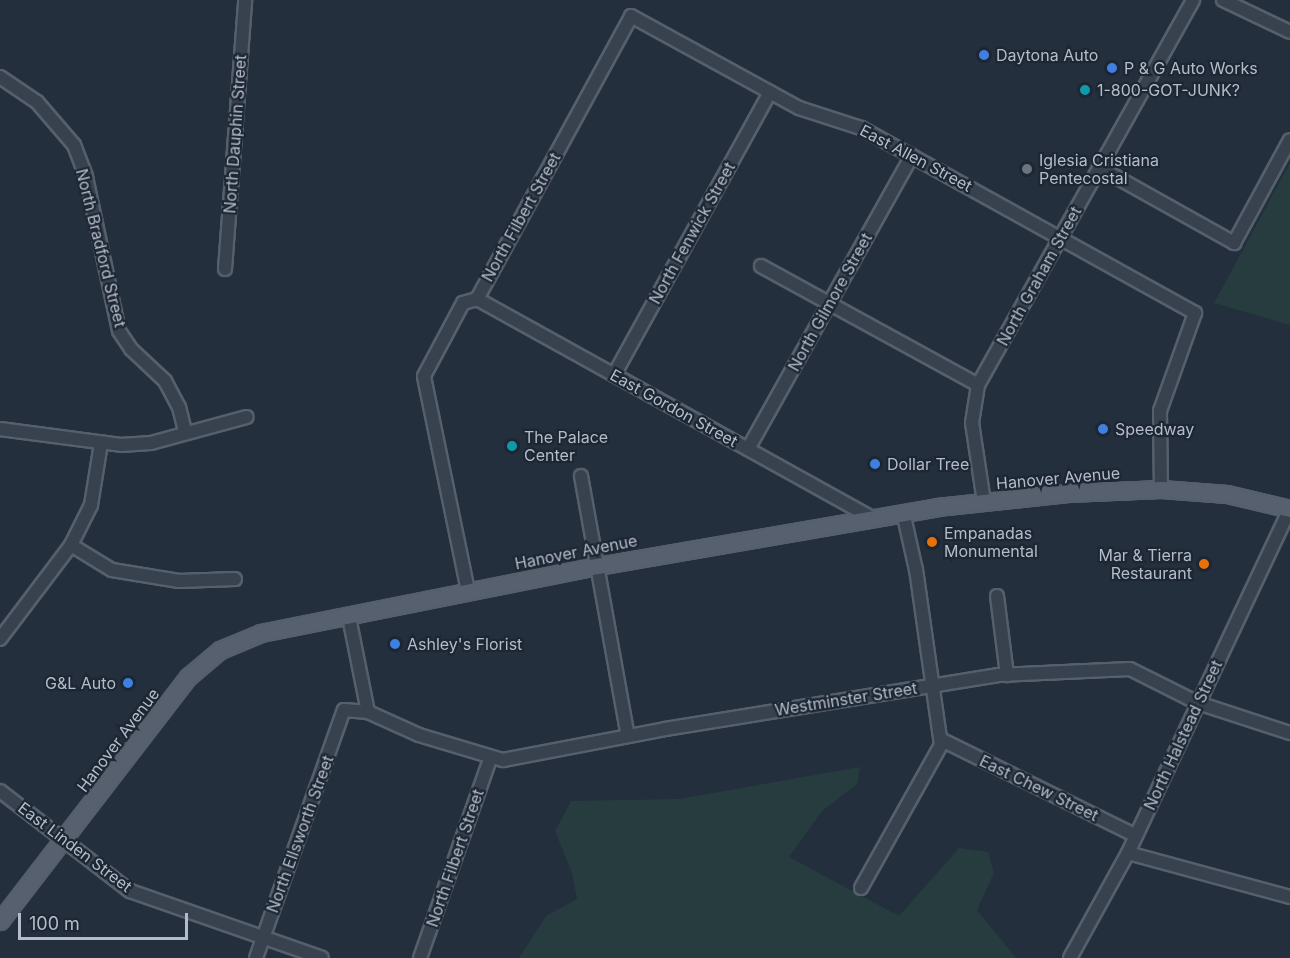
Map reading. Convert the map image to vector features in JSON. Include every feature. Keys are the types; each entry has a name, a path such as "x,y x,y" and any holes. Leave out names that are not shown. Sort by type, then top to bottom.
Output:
{"main road":[{"name":"Hanover Avenue","path":"0,921 202,663 220,650 261,633 597,566 903,512 984,502 1161,489 1227,494 1290,509"}],"street":[{"name":"North Dauphin Street","path":"225,268 245,0"},
{"name":"North Graham Street","path":"984,502 972,423 978,385 1193,0"},
{"path":"1223,0 1290,32"},
{"name":"East Allen Street","path":"631,16 805,111 860,127 1195,313 1162,405 1161,489"},
{"name":"North Filbert Street","path":"468,591 424,376 463,303 477,298 631,16"},
{"name":"North Bradford Street","path":"0,77 45,110 74,145 86,177 119,331 131,349 165,381 179,407 185,431"},
{"name":"North Fenwick Street","path":"614,375 770,92"},
{"path":"1100,168 1234,243 1290,140"},
{"name":"North Gilmore Street","path":"748,449 912,156"},
{"path":"761,266 978,385"},
{"name":"East Gordon Street","path":"477,298 872,518"},
{"path":"0,429 101,443 151,443 185,431 247,417"},
{"path":"0,639 71,545 91,505 101,443"},
{"path":"581,476 628,736"},
{"name":"North Halstead Street","path":"1070,958 1128,853 1290,509"},
{"path":"861,888 938,756 942,740 903,512"},
{"path":"71,545 112,570 179,581 235,579"},
{"path":"998,596 1007,675"},
{"path":"349,617 368,712 490,759"},
{"name":"Westminster Street","path":"490,759 503,760 628,736 1007,675 1130,669 1198,703"},
{"path":"1198,703 1290,733"},
{"name":"North Ellsworth Street","path":"256,958 344,710 368,712"},
{"name":"East Chew Street","path":"942,740 1136,836"},
{"name":"North Filbert Street","path":"420,958 490,759"},
{"name":"East Linden Street","path":"0,791 130,891 322,958"},
{"path":"1128,853 1290,897"}],"green space":[{"path":"1290,163 1290,325 1214,303"},
{"path":"860,767 857,784 822,811 789,857 899,916 959,848 988,852 994,873 977,910 1016,958 519,958 546,916 577,899 572,873 555,831 571,801 679,799"}],"place":[{"name":"Daytona Auto","path":"984,55"},
{"name":"P & G Auto Works","path":"1112,68"},
{"name":"1-800-GOT-JUNK?","path":"1085,90"},
{"name":"Iglesia Cristiana Pentecostal","path":"1027,169"},
{"name":"Speedway","path":"1103,429"},
{"name":"The Palace Center","path":"512,446"},
{"name":"Dollar Tree","path":"875,464"},
{"name":"Empanadas Monumental","path":"932,542"},
{"name":"Mar & Tierra Restaurant","path":"1204,564"},
{"name":"Ashley's Florist","path":"395,644"},
{"name":"G&L Auto","path":"128,683"}]}
